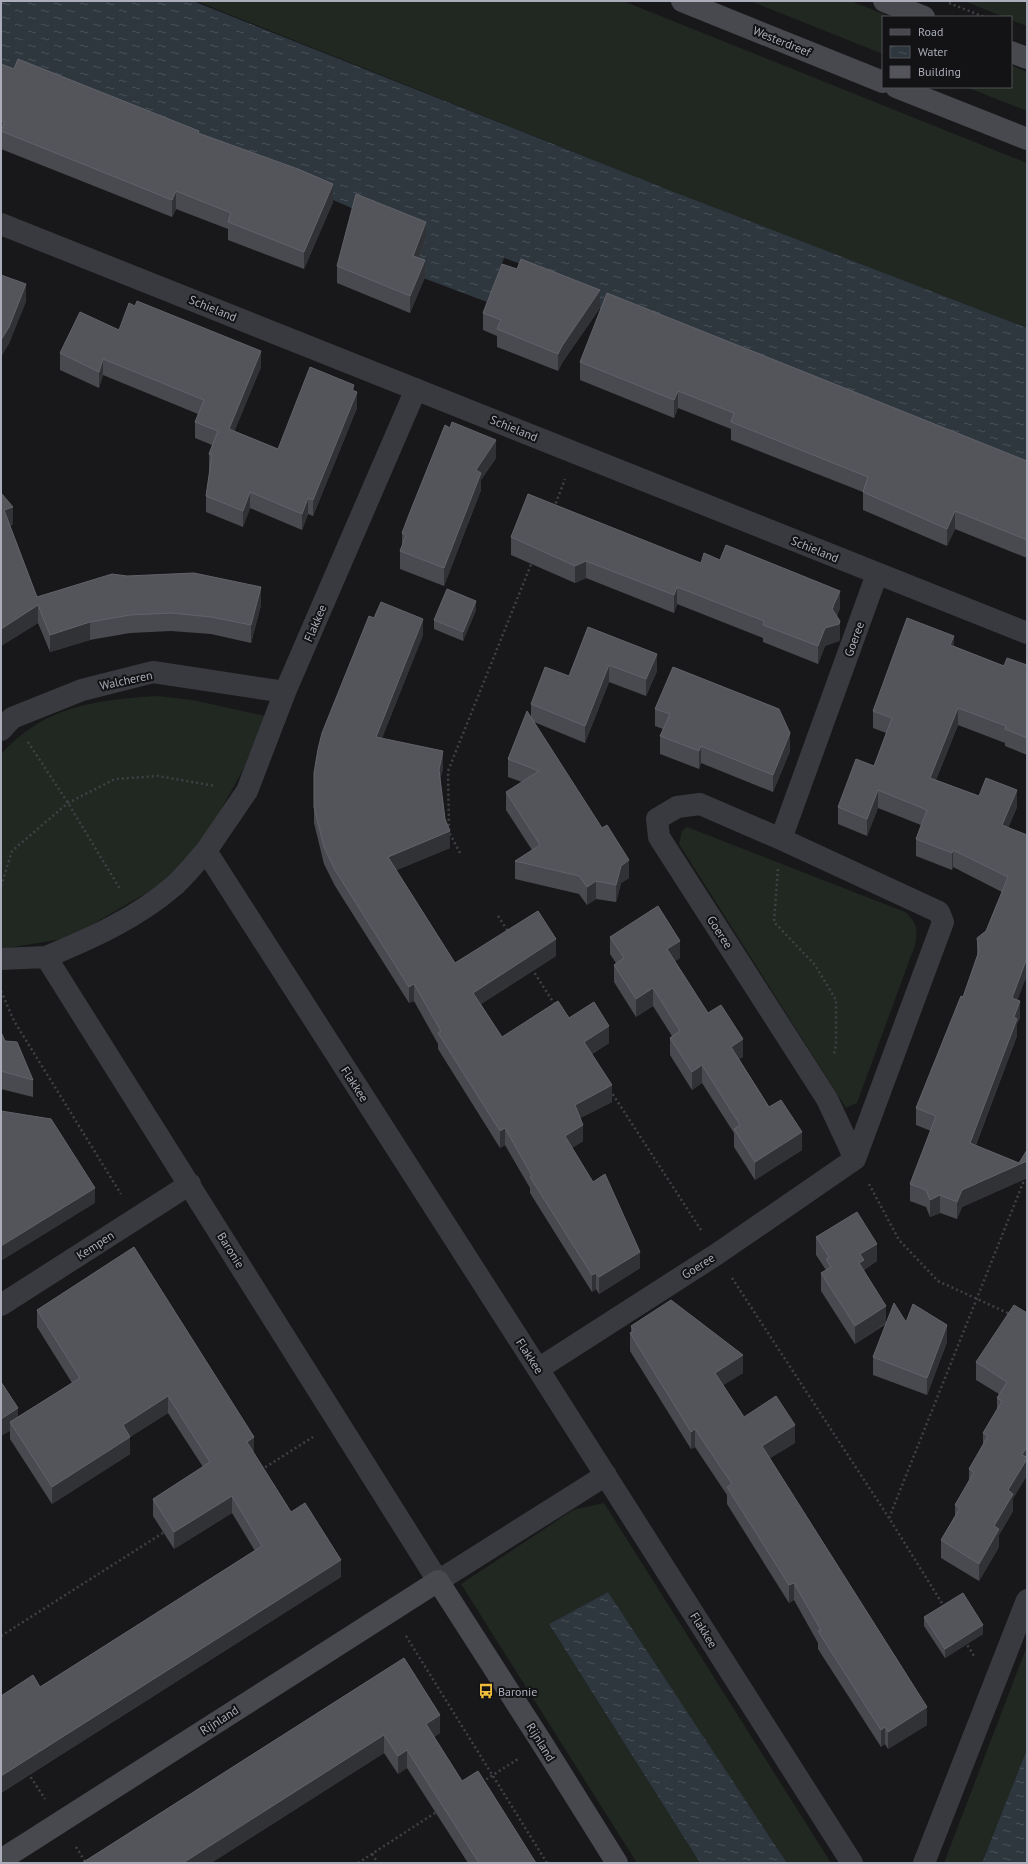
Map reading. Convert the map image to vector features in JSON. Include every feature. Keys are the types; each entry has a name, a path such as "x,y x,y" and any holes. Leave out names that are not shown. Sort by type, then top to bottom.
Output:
{"street":[{"name":"Westerdreef","path":"682,1 882,82"},
{"path":"884,1 922,16"},
{"path":"1012,52 1027,58"},
{"path":"899,88 1027,139"},
{"name":"Schieland","path":"1,224 1027,633"},
{"name":"Flakkee","path":"46,957 94,937 135,915 175,885 206,851 247,791 285,692 416,389"},
{"name":"Goeree","path":"780,839 878,574"},
{"name":"Walcheren","path":"7,724 82,690 153,672 285,692"},
{"name":"Goeree","path":"538,1369 717,1254 855,1159 943,922 939,912 700,804 677,807 658,819 659,837 827,1099 855,1159"},
{"name":"Flakkee","path":"206,851 606,1475 852,1863"},
{"path":"1,959 46,957"},
{"name":"Baronie","path":"46,957 438,1581"},
{"name":"Kempen","path":"1,1305 190,1184"},
{"name":"Rijnland","path":"1,1860 390,1610 606,1475"},
{"name":"Rijnland","path":"438,1581 617,1863"},
{"path":"924,1863 1027,1600"}],"path":[{"path":"944,1 982,16"},
{"path":"552,512 576,453"},
{"path":"460,853 449,832 448,771 534,556"},
{"path":"7,724 68,803 135,915"},
{"path":"1,886 12,851 68,803 115,779 158,776 247,791"},
{"path":"780,839 774,922 814,965 836,1000 836,1044 827,1099"},
{"path":"498,916 511,936"},
{"path":"528,962 558,1009"},
{"path":"1,991 14,1021 136,1219"},
{"path":"610,1088 889,1518 948,1612"},
{"path":"855,1159 899,1240 938,1281 1013,1315"},
{"path":"889,1518 978,1299 1027,1172"},
{"path":"259,1472 338,1421"},
{"path":"1,1636 166,1531"},
{"path":"390,1610 547,1863"},
{"path":"964,1640 994,1687"},
{"path":"479,1784 542,1743"},
{"path":"358,1863 439,1810"},
{"path":"372,1854 378,1863"}],"shaded area":[{"path":"196,1 623,1 1027,163 1027,328 669,190"},
{"path":"750,1 851,1 888,16 882,16 882,54"},
{"path":"964,1 1027,1 1027,26 1012,20 1012,16 1002,16"},
{"path":"1012,65 1027,72 1027,111 969,88 1012,88"},
{"path":"156,696 193,700 265,716 243,770 199,849 160,885 69,938 1,949 1,754 35,725 72,708 113,700"},
{"path":"687,827 905,912 912,919 916,927 915,945 857,1103 846,1108 679,844 682,831"},
{"path":"604,1503 831,1863 787,1863 608,1592 549,1624 700,1863 637,1863 461,1584 573,1510"},
{"path":"1027,1646 1027,1749 982,1863 944,1863"}],"water":[{"path":"1,1 193,1 669,190 1027,328 1027,471 697,348 518,276 521,264 504,258 487,302 410,273 424,240 299,185 1,70"},
{"path":"608,1592 787,1863 700,1863 549,1624"},
{"path":"1027,1749 1027,1863 982,1863"}],"building":[{"path":"18,59 199,131 198,133 298,169 333,184 304,252 228,222 231,213 176,191 172,200 1,131 5,122 1,121 1,64 14,69"},
{"path":"356,194 426,222 413,256 425,260 410,296 337,266"},
{"path":"521,259 600,290 558,354 497,329 501,320 483,313 502,264 517,269"},
{"path":"1,275 26,284 9,327 1,340"},
{"path":"607,293 1027,461 1027,540 955,511 947,529 863,492 868,477 731,422 734,413 678,391 674,400 580,362"},
{"path":"137,301 261,351 229,429 278,449 310,367 354,385 352,390 357,392 313,500 308,498 302,514 250,492 243,511 206,496 212,455 209,454 218,431 195,422 204,400 103,359 99,372 60,353 80,312 119,330 129,303 135,306"},
{"path":"452,422 496,440 476,470 481,473 444,568 400,551 406,535 402,533 445,425 450,428"},
{"path":"1,493 13,507 4,510 37,597 112,574 127,576 194,573 261,587 251,625 211,617 171,613 130,615 90,622 50,635 38,605 1,629"},
{"path":"528,494 701,563 704,553 720,560 726,545 840,591 832,609 840,621 839,624 825,628 818,646 763,625 764,621 677,587 674,595 586,561 575,566 511,537"},
{"path":"447,589 476,601 463,632 434,620"},
{"path":"381,602 423,619 376,737 443,751 439,770 445,819 450,831 388,857 455,963 538,911 556,939 473,993 502,1037 558,1001 569,1018 594,1002 609,1026 584,1042 612,1085 575,1105 583,1125 565,1136 593,1182 605,1174 640,1252 599,1277 596,1273 592,1275 530,1177 532,1176 505,1128 500,1131 438,1033 441,1031 414,984 409,987 335,870 324,847 314,807 314,773 318,749 322,733 369,616 374,618"},
{"path":"907,618 954,636 950,645 1004,666 1007,658 1027,665 1027,738 1005,729 1006,726 958,708 930,778 979,796 986,778 1017,790 1002,825 1027,835 1027,958 1012,998 1020,1001 1014,1017 1017,1019 970,1143 1019,1163 1027,1150 1027,1161 962,1190 957,1202 940,1195 930,1200 926,1190 910,1184 936,1116 916,1108 961,996 963,997 979,951 977,938 986,931 1008,877 953,850 952,853 916,839 927,810 878,790 867,819 838,807 856,759 874,766 892,718 873,711"},
{"path":"588,627 657,654 646,679 609,665 585,726 531,704 545,667 569,676"},
{"path":"673,667 779,709 790,733 773,775 701,746 699,751 660,736 670,714 655,709"},
{"path":"527,711 602,828 607,825 629,860 621,866 616,885 596,881 587,887 579,876 515,861 540,845 506,792 539,771 508,759"},
{"path":"658,906 680,941 667,949 708,1013 721,1005 743,1039 731,1047 769,1107 781,1100 802,1132 755,1162 734,1129 740,1125 702,1065 692,1072 670,1038 680,1031 653,988 636,999 614,965 624,958 610,937"},
{"path":"1,1032 5,1041 17,1042 33,1080 1,1071"},
{"path":"1,1111 51,1119 95,1188 1,1246"},
{"path":"857,1212 877,1244 860,1254 864,1260 859,1263 886,1306 855,1326 821,1273 831,1267 826,1259 829,1257 816,1237"},
{"path":"134,1247 254,1437 247,1442 291,1512 305,1503 341,1560 1,1776 1,1696 33,1675 40,1687 262,1546 232,1496 174,1532 153,1499 210,1462 168,1396 123,1425 130,1437 52,1487 10,1422 80,1378 37,1310"},
{"path":"671,1300 743,1355 715,1373 744,1417 776,1396 795,1425 762,1446 927,1707 888,1732 885,1727 881,1730 818,1631 821,1630 794,1583 789,1585 727,1487 732,1484 695,1429 691,1432 630,1333 634,1331 631,1326"},
{"path":"894,1303 906,1322 913,1304 947,1325 927,1378 873,1357"},
{"path":"1014,1305 1027,1313 1027,1447 1022,1455 1027,1457 1027,1459 1008,1490 1013,1494 994,1526 999,1529 979,1564 941,1540 960,1508 955,1505 974,1472 969,1469 988,1436 983,1433 1002,1401 997,1398 1007,1382 976,1362"},
{"path":"1,1382 18,1408 1,1419"},
{"path":"963,1593 983,1625 945,1649 924,1617"},
{"path":"404,1658 440,1715 426,1724 462,1781 478,1771 536,1863 479,1863 407,1750 398,1756 384,1735 183,1863 82,1863"}],"place":[{"name":"Baronie","path":"486,1691"}]}
